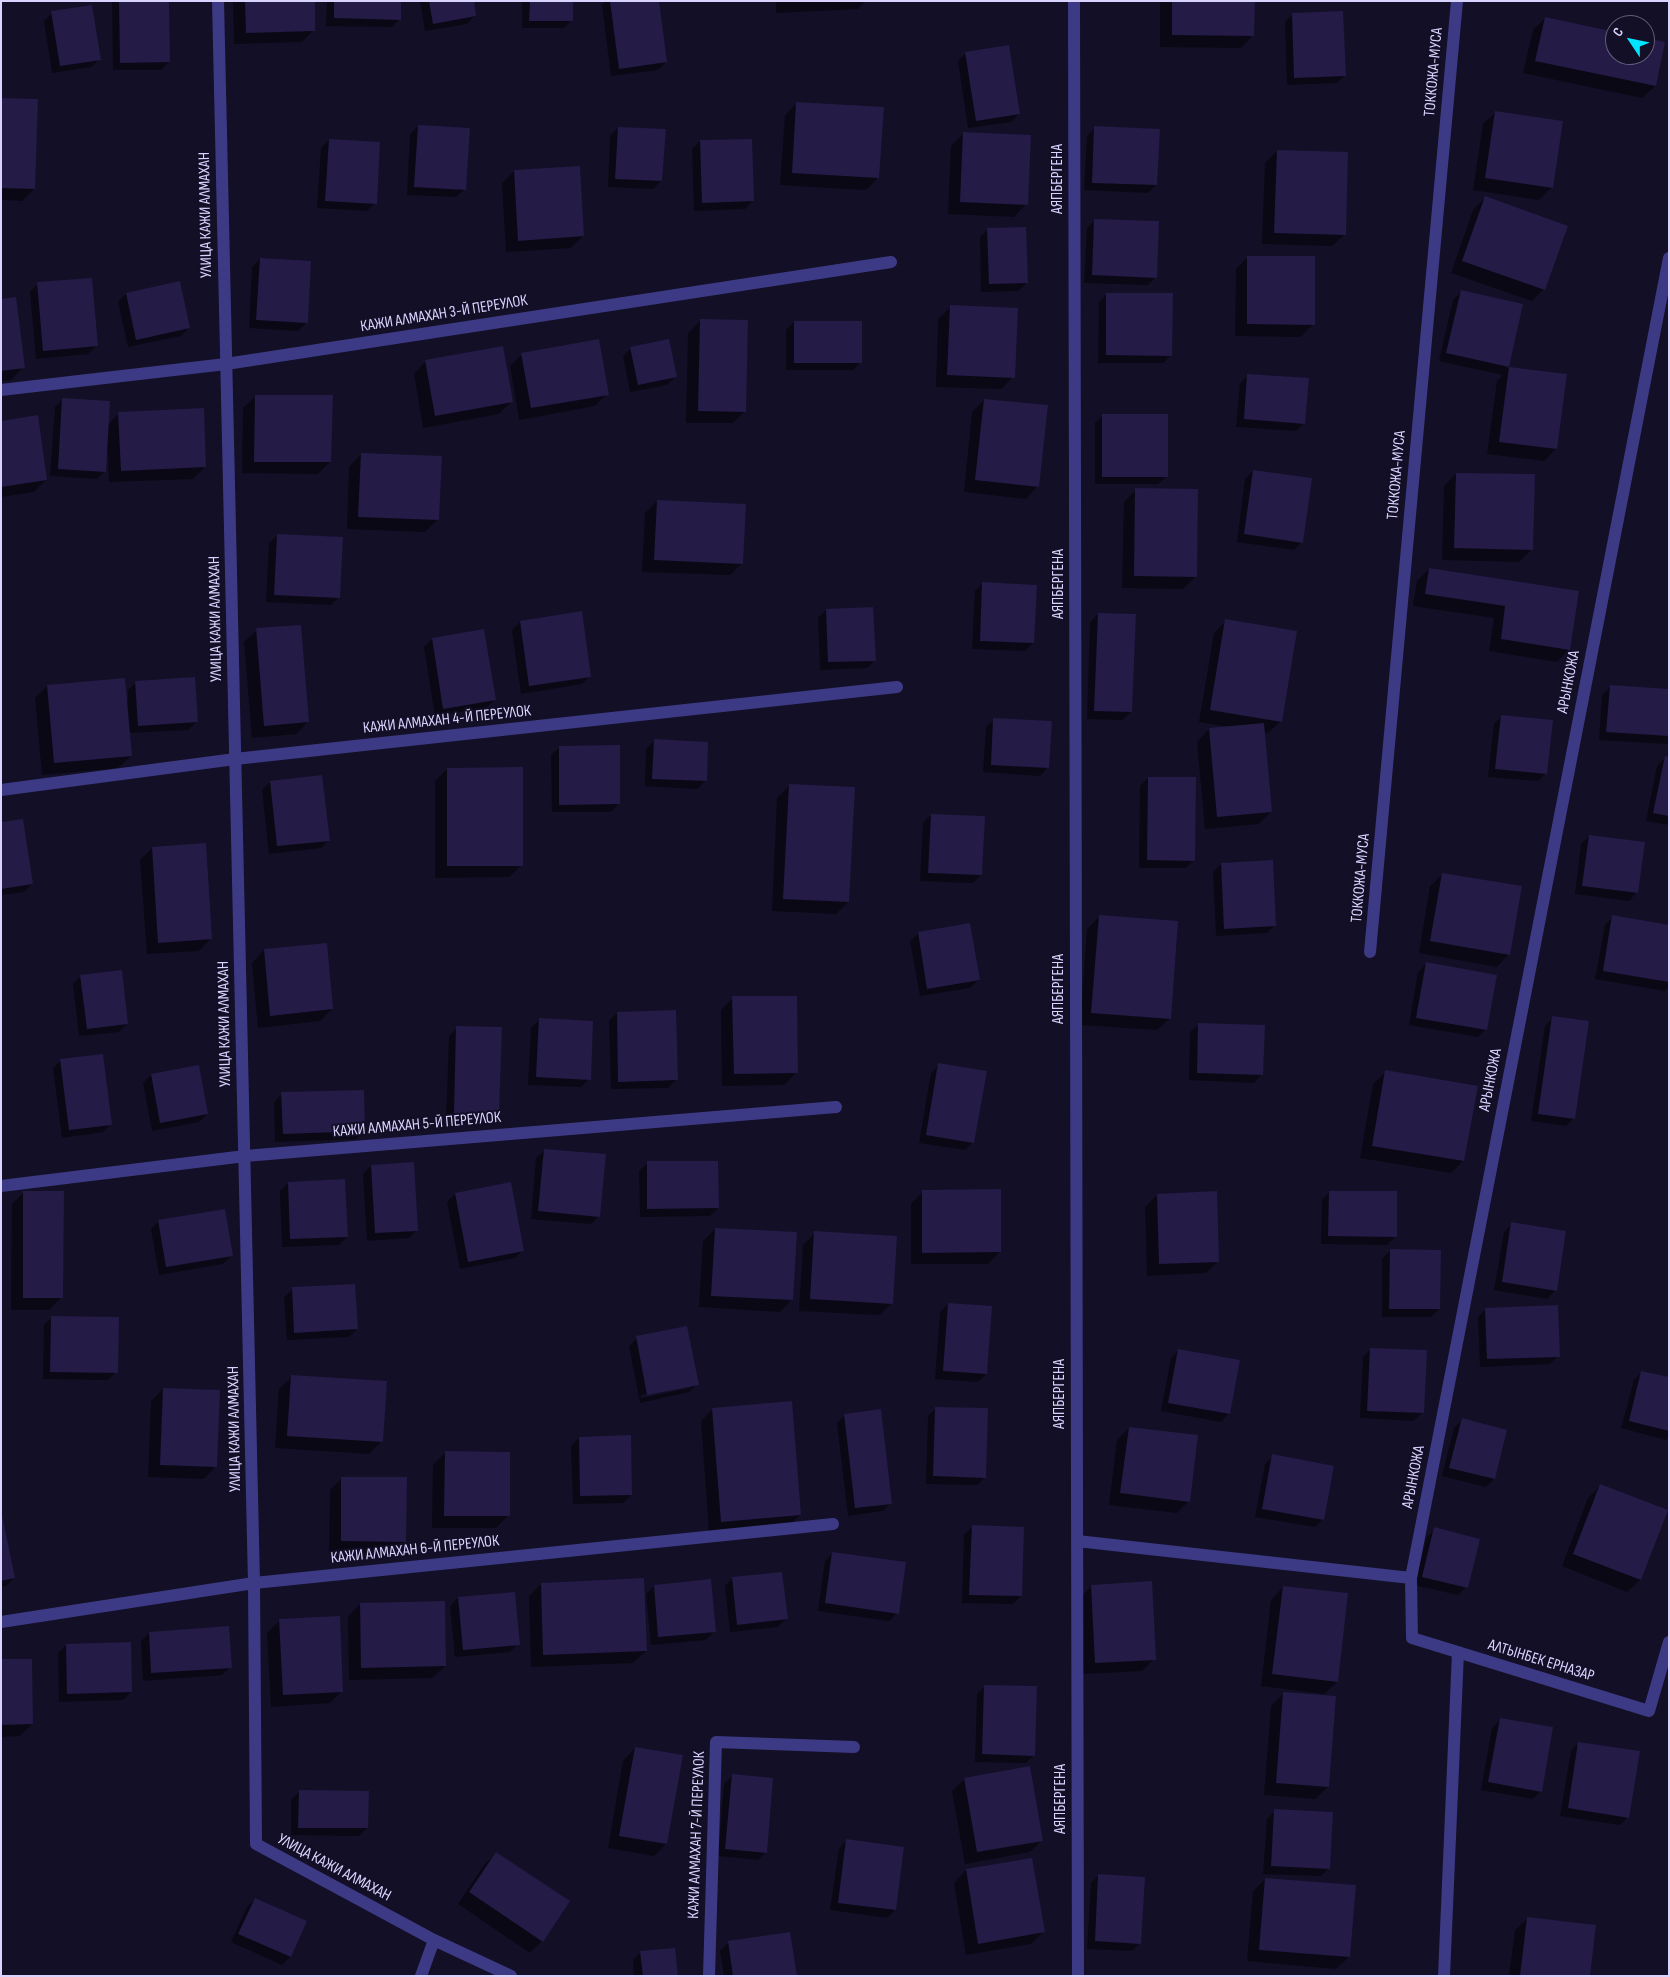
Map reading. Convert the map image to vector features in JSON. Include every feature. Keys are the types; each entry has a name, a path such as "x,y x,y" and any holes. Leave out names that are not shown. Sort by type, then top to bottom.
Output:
{"street":[{"name":"УЛИЦА КАЖИ АЛМАХАН","path":"218,1 254,1583 256,1844 434,1940"},
{"name":"АЯПБЕРГЕНА","path":"1074,1 1078,1976"},
{"name":"ТОККОЖА-МУСА","path":"1370,952 1457,1"},
{"name":"АРЫНКОЖА","path":"1410,1578 1669,258"},
{"name":"КАЖИ АЛМАХАН 3-Й ПЕРЕУЛОК","path":"1,390 226,364 891,262"},
{"name":"КАЖИ АЛМАХАН 4-Й ПЕРЕУЛОК","path":"1,790 236,759 897,687"},
{"name":"КАЖИ АЛМАХАН 5-Й ПЕРЕУЛОК","path":"1,1186 245,1156 836,1107"},
{"name":"КАЖИ АЛМАХАН 6-Й ПЕРЕУЛОК","path":"1,1622 254,1583 833,1524"},
{"path":"1077,1541 1410,1578"},
{"name":"АЛТЫНБЕК ЕРНАЗАР","path":"1410,1578 1412,1638 1648,1711 1669,1642"},
{"path":"1444,1976 1458,1652"},
{"name":"КАЖИ АЛМАХАН 7-Й ПЕРЕУЛОК","path":"709,1976 716,1742 854,1747"},
{"path":"421,1976 434,1940 511,1976"}],"building":[{"path":"119,1 169,1 170,62 120,63"},
{"path":"245,1 315,1 315,31 246,33"},
{"path":"334,1 401,1 401,20 334,18"},
{"path":"429,1 474,1 476,16 433,24"},
{"path":"530,1 573,1 573,21 529,21"},
{"path":"610,1 659,1 667,62 619,69"},
{"path":"1172,1 1255,1 1254,36 1172,35"},
{"path":"92,5 101,60 60,66 51,11"},
{"path":"1343,11 1346,76 1294,78 1292,13"},
{"path":"1545,17 1605,30 1605,65 1655,65 1655,40 1665,42 1656,86 1535,61"},
{"path":"1009,45 1020,114 976,121 965,52"},
{"path":"1,98 38,99 35,189 1,188"},
{"path":"796,102 884,107 879,178 792,173"},
{"path":"1495,111 1563,121 1553,188 1485,178"},
{"path":"418,125 470,128 466,190 414,187"},
{"path":"1094,126 1160,129 1157,185 1092,183"},
{"path":"618,127 666,129 662,181 615,179"},
{"path":"963,132 1031,135 1028,205 960,202"},
{"path":"329,139 380,142 377,204 325,201"},
{"path":"752,139 754,201 702,203 700,140"},
{"path":"1277,150 1348,152 1346,235 1274,233"},
{"path":"580,166 584,236 518,241 514,170"},
{"path":"1485,196 1568,226 1545,290 1462,261"},
{"path":"1094,219 1159,221 1157,278 1092,275"},
{"path":"1026,227 1028,283 989,284 987,228"},
{"path":"1247,256 1315,256 1315,325 1247,324"},
{"path":"260,258 311,261 308,323 256,320"},
{"path":"92,278 98,346 43,351 37,282"},
{"path":"180,281 190,328 136,340 126,293"},
{"path":"1461,290 1523,304 1509,367 1446,353"},
{"path":"1106,293 1173,293 1172,356 1106,355"},
{"path":"16,297 25,368 1,371 1,299"},
{"path":"950,305 1018,308 1015,378 947,375"},
{"path":"700,319 748,320 746,412 698,411"},
{"path":"794,321 862,321 862,363 794,363"},
{"path":"599,339 609,395 531,408 521,353"},
{"path":"669,339 677,377 638,385 630,347"},
{"path":"503,346 513,402 435,416 425,360"},
{"path":"1509,367 1567,374 1557,449 1499,442"},
{"path":"1247,374 1309,378 1305,424 1244,419"},
{"path":"255,395 333,395 331,462 254,462"},
{"path":"62,398 110,401 106,472 58,469"},
{"path":"984,399 1048,405 1039,487 975,480"},
{"path":"204,408 206,467 121,471 118,412"},
{"path":"1102,414 1168,414 1168,477 1102,477"},
{"path":"38,415 47,480 1,487 1,421"},
{"path":"361,453 442,456 439,520 358,517"},
{"path":"1253,470 1312,478 1303,543 1244,534"},
{"path":"1456,473 1535,474 1533,550 1454,548"},
{"path":"1135,488 1198,489 1197,577 1134,576"},
{"path":"657,500 746,504 743,564 654,560"},
{"path":"277,534 343,537 340,598 274,595"},
{"path":"1429,568 1579,591 1570,650 1501,639 1505,606 1425,594"},
{"path":"982,582 1037,585 1034,643 980,641"},
{"path":"873,607 876,661 828,662 826,609"},
{"path":"582,611 591,677 529,686 520,621"},
{"path":"1098,613 1136,614 1132,712 1094,711"},
{"path":"1225,619 1297,631 1282,722 1210,710"},
{"path":"301,625 309,722 264,726 256,628"},
{"path":"484,629 496,700 443,709 432,638"},
{"path":"195,677 198,722 138,726 135,681"},
{"path":"125,678 132,756 54,763 47,685"},
{"path":"1610,685 1669,689 1669,736 1606,732"},
{"path":"1501,715 1553,720 1547,774 1495,769"},
{"path":"993,718 1052,721 1049,768 991,765"},
{"path":"1264,723 1272,812 1217,817 1209,728"},
{"path":"654,739 708,742 707,781 652,779"},
{"path":"620,745 620,804 559,805 559,746"},
{"path":"1665,756 1669,757 1669,816 1653,813"},
{"path":"523,767 523,866 447,866 447,768"},
{"path":"322,775 330,841 277,846 270,781"},
{"path":"1148,777 1196,777 1195,861 1147,860"},
{"path":"789,784 855,787 849,902 783,899"},
{"path":"931,814 985,816 982,875 928,873"},
{"path":"23,819 33,884 1,889 1,822"},
{"path":"1589,835 1645,842 1638,893 1582,886"},
{"path":"206,843 212,939 158,943 152,847"},
{"path":"1273,860 1276,926 1224,929 1221,863"},
{"path":"1442,873 1522,886 1510,955 1430,941"},
{"path":"1099,915 1178,921 1171,1019 1091,1013"},
{"path":"1612,915 1669,925 1669,982 1603,971"},
{"path":"970,923 980,980 927,989 918,932"},
{"path":"327,943 333,1009 270,1016 264,949"},
{"path":"1426,962 1497,975 1487,1030 1416,1018"},
{"path":"122,970 128,1024 87,1029 80,975"},
{"path":"732,996 797,996 798,1073 734,1074"},
{"path":"676,1010 678,1080 618,1082 617,1012"},
{"path":"1552,1016 1589,1021 1575,1119 1538,1114"},
{"path":"539,1018 593,1021 591,1080 536,1077"},
{"path":"1198,1023 1265,1025 1263,1075 1197,1073"},
{"path":"456,1026 502,1027 499,1114 454,1113"},
{"path":"103,1054 112,1125 69,1130 60,1059"},
{"path":"938,1063 987,1071 974,1143 926,1135"},
{"path":"199,1065 208,1114 160,1123 151,1074"},
{"path":"1385,1070 1478,1086 1464,1161 1372,1146"},
{"path":"364,1090 365,1131 283,1134 281,1092"},
{"path":"544,1149 606,1154 600,1217 538,1211"},
{"path":"647,1161 718,1161 719,1208 647,1209"},
{"path":"414,1162 418,1231 375,1233 371,1165"},
{"path":"345,1179 348,1237 290,1239 288,1182"},
{"path":"511,1182 524,1251 468,1262 455,1193"},
{"path":"1001,1189 1001,1252 922,1253 922,1190"},
{"path":"23,1191 64,1191 63,1298 23,1298"},
{"path":"1217,1191 1219,1262 1159,1264 1157,1194"},
{"path":"1329,1191 1397,1191 1397,1237 1328,1236"},
{"path":"225,1209 233,1256 166,1267 158,1220"},
{"path":"1511,1222 1566,1231 1557,1291 1502,1282"},
{"path":"715,1228 797,1232 793,1300 711,1296"},
{"path":"814,1231 897,1236 893,1304 810,1299"},
{"path":"1390,1249 1441,1250 1440,1309 1389,1309"},
{"path":"355,1284 358,1329 294,1333 292,1287"},
{"path":"948,1303 992,1306 987,1374 943,1371"},
{"path":"1558,1305 1560,1357 1487,1359 1485,1308"},
{"path":"51,1316 119,1317 118,1373 50,1372"},
{"path":"687,1326 699,1385 647,1395 636,1336"},
{"path":"1370,1348 1427,1350 1424,1413 1367,1411"},
{"path":"1178,1349 1240,1360 1230,1414 1168,1403"},
{"path":"1641,1371 1669,1377 1669,1431 1629,1421"},
{"path":"291,1375 387,1381 383,1442 287,1436"},
{"path":"163,1388 220,1390 217,1467 160,1465"},
{"path":"792,1401 801,1515 721,1522 712,1408"},
{"path":"935,1407 988,1408 986,1478 933,1476"},
{"path":"881,1409 892,1504 855,1508 844,1414"},
{"path":"1462,1418 1507,1430 1495,1479 1449,1468"},
{"path":"1129,1427 1198,1435 1190,1502 1120,1493"},
{"path":"631,1435 632,1495 580,1496 579,1437"},
{"path":"445,1451 510,1452 510,1516 444,1516"},
{"path":"1272,1454 1334,1466 1324,1520 1262,1509"},
{"path":"341,1477 407,1477 406,1542 341,1541"},
{"path":"1600,1484 1668,1510 1641,1580 1573,1554"},
{"path":"1,1510 15,1578 1,1581"},
{"path":"972,1525 1024,1527 1022,1596 969,1595"},
{"path":"1434,1527 1480,1539 1468,1588 1422,1577"},
{"path":"832,1552 906,1562 899,1614 825,1603"},
{"path":"782,1572 788,1619 737,1625 732,1577"},
{"path":"644,1578 647,1651 543,1655 541,1583"},
{"path":"711,1579 716,1632 658,1637 654,1585"},
{"path":"1152,1581 1156,1660 1095,1663 1091,1585"},
{"path":"1283,1586 1348,1593 1338,1682 1272,1674"},
{"path":"515,1592 520,1645 463,1650 458,1597"},
{"path":"445,1601 446,1666 361,1668 360,1603"},
{"path":"340,1616 343,1692 283,1695 279,1619"},
{"path":"229,1626 232,1668 151,1673 149,1632"},
{"path":"131,1642 132,1692 67,1694 66,1644"},
{"path":"1,1659 32,1659 33,1724 1,1725"},
{"path":"984,1685 1037,1686 1035,1756 982,1754"},
{"path":"1283,1692 1336,1696 1329,1787 1276,1783"},
{"path":"1500,1718 1553,1727 1542,1792 1488,1782"},
{"path":"1578,1742 1640,1751 1629,1818 1568,1808"},
{"path":"635,1747 683,1755 667,1844 619,1836"},
{"path":"1030,1766 1043,1841 977,1852 964,1778"},
{"path":"732,1774 773,1778 767,1853 725,1849"},
{"path":"299,1790 369,1791 368,1828 298,1828"},
{"path":"1274,1809 1333,1812 1330,1869 1271,1866"},
{"path":"846,1839 904,1847 896,1910 838,1903"},
{"path":"496,1852 570,1901 543,1942 469,1892"},
{"path":"1032,1858 1045,1932 978,1944 966,1869"},
{"path":"1098,1874 1145,1877 1141,1944 1095,1941"},
{"path":"1265,1878 1356,1885 1350,1957 1259,1950"},
{"path":"255,1898 307,1921 291,1957 238,1934"},
{"path":"1527,1917 1596,1925 1590,1976 1520,1976"},
{"path":"790,1932 797,1976 733,1976 728,1941"},
{"path":"675,1948 678,1976 643,1976 640,1951"}]}
